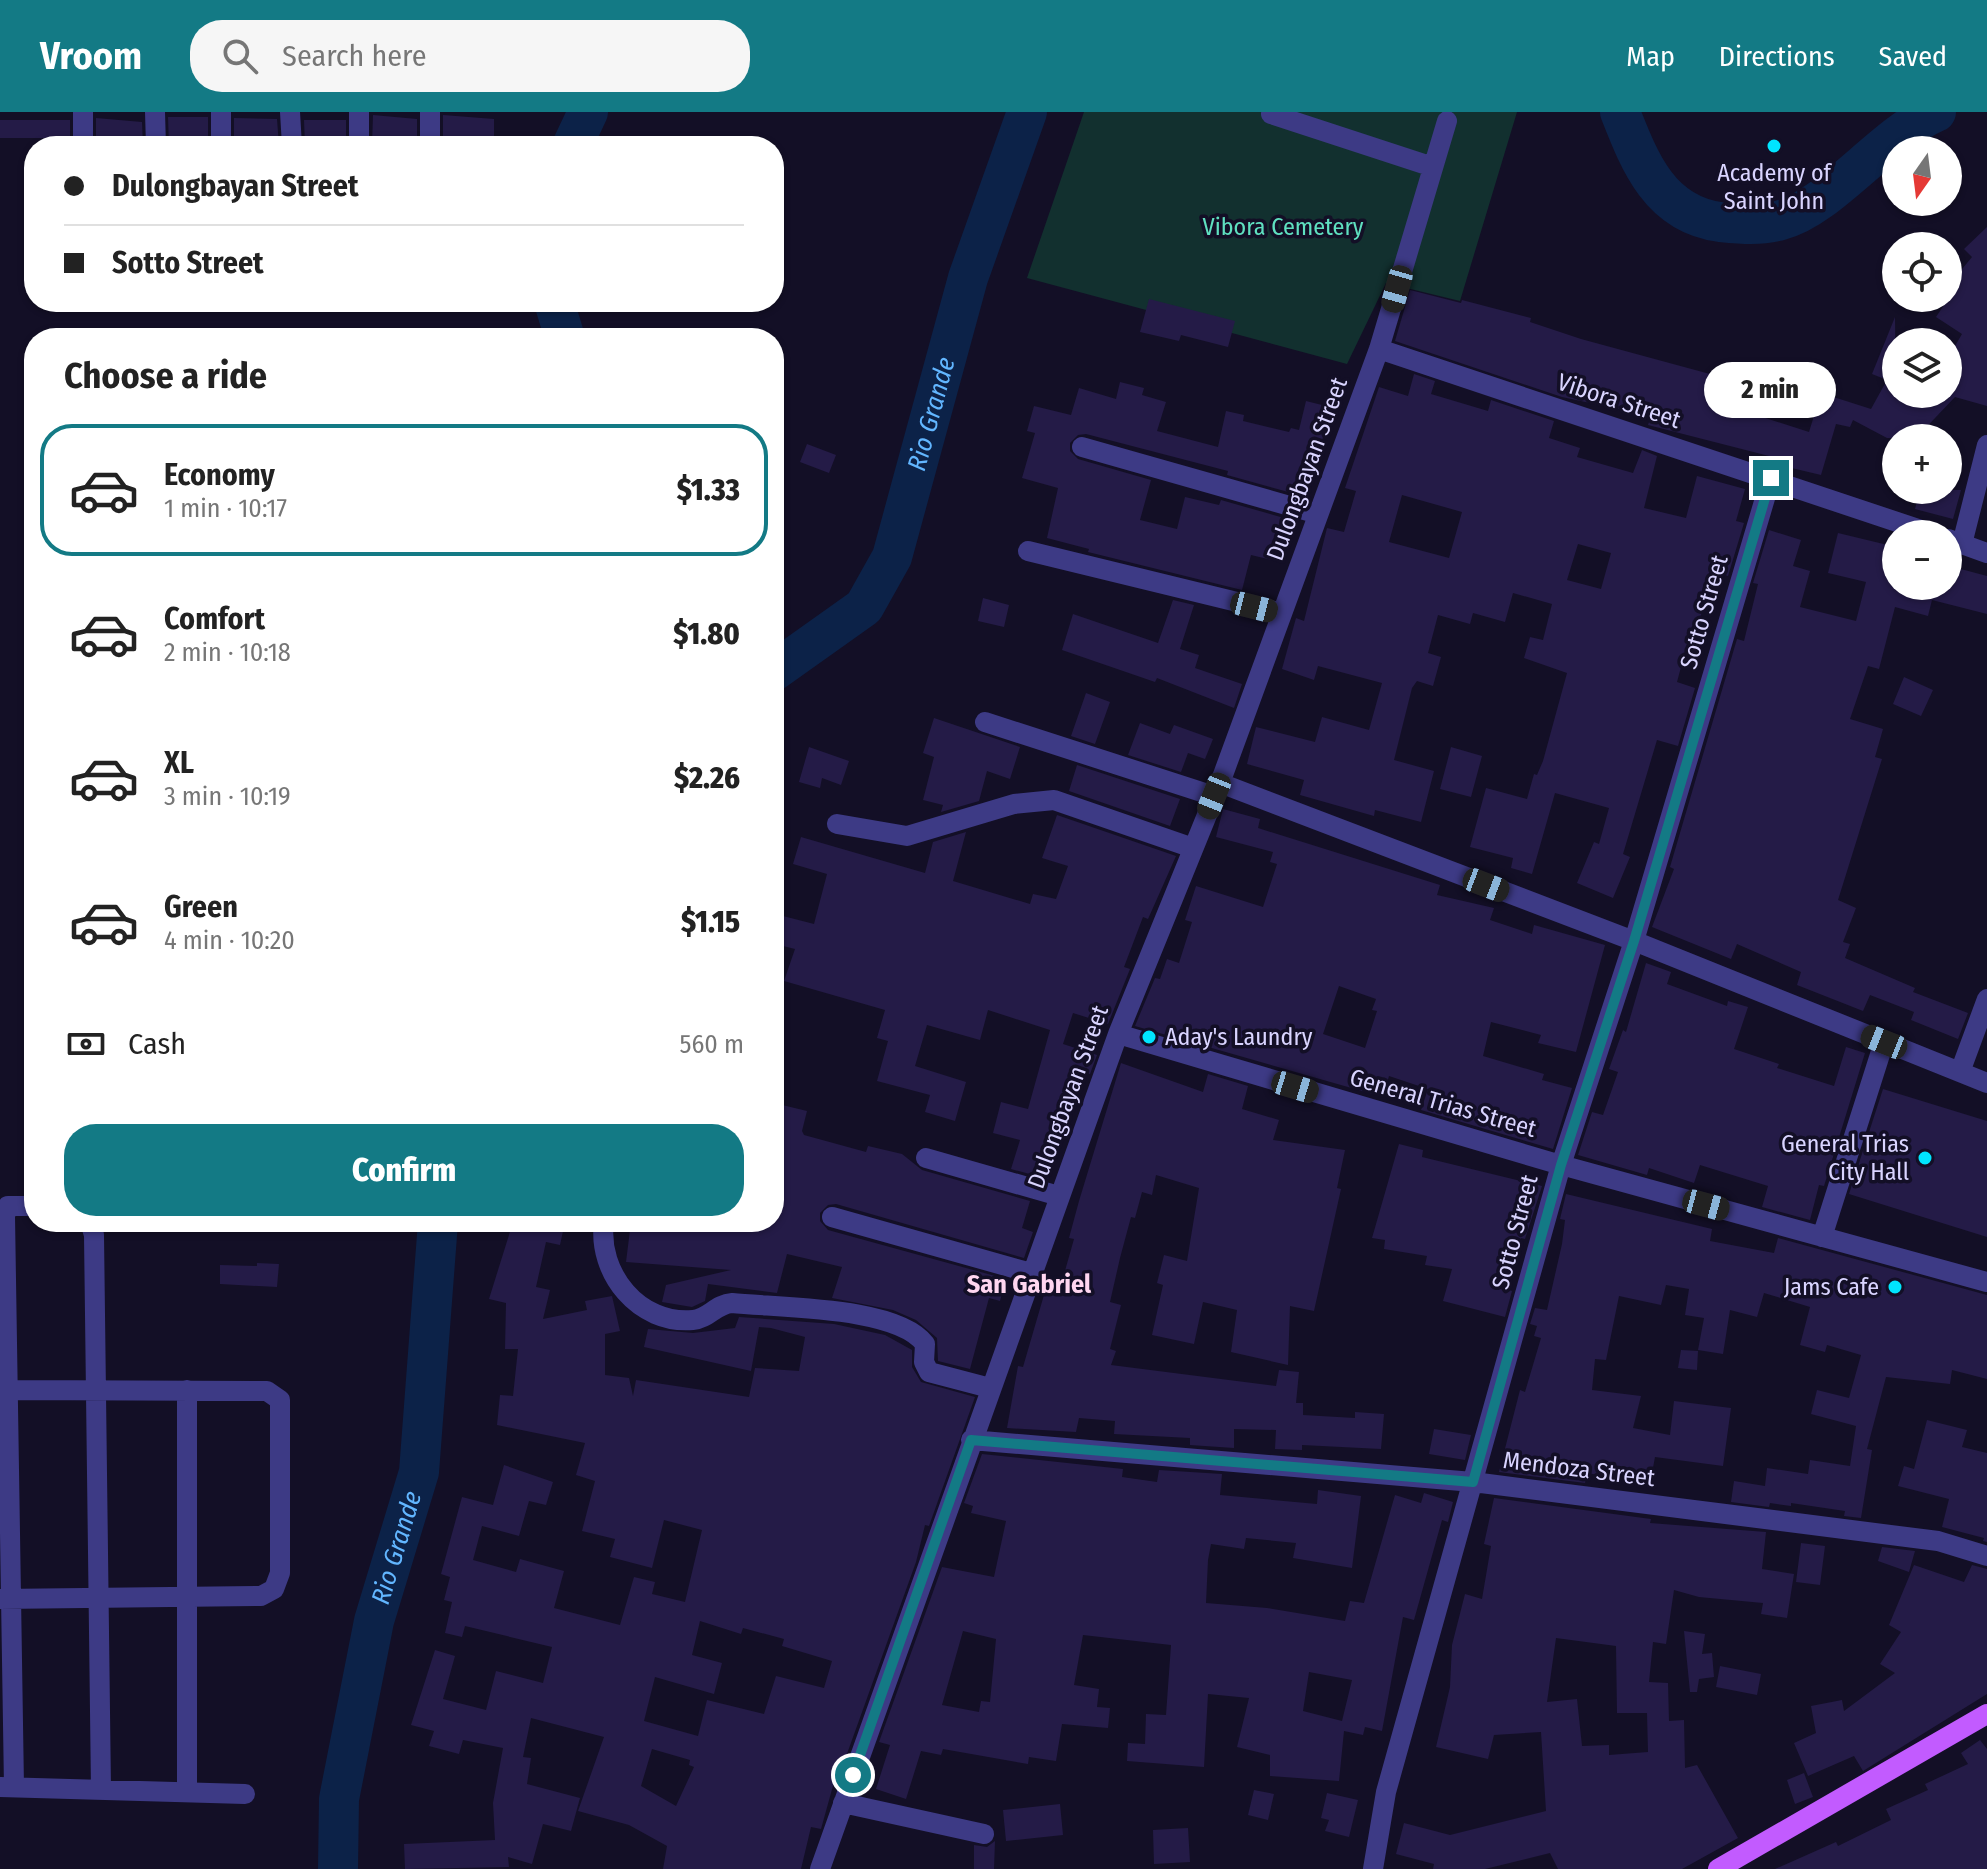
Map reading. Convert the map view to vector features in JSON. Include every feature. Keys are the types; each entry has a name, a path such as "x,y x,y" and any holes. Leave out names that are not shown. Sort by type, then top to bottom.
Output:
{"main road":[{"path":"1718,1869 1987,1714"}],"street":[{"path":"83,112 83,136"},
{"path":"155,112 156,136"},
{"path":"221,112 221,136"},
{"path":"290,112 291,136"},
{"path":"359,112 359,136"},
{"path":"430,112 430,136"},
{"path":"1271,114 1433,167"},
{"name":"Dulongbayan Street","path":"820,1869 1118,1034 1217,789 1379,349 1447,121"},
{"name":"Vibora Street","path":"1379,349 1892,520"},
{"path":"1962,521 1987,445"},
{"path":"1082,447 1318,514"},
{"name":"Sotto Street","path":"1373,1869 1386,1792 1561,1165 1634,941 1771,478"},
{"path":"1962,544 1987,553"},
{"path":"1028,551 1282,613"},
{"path":"985,722 1217,789 1634,941 1987,1083"},
{"path":"837,824 907,836 1014,804 1054,800 1193,848"},
{"path":"1960,1072 1987,999"},
{"name":"General Trias Street","path":"1118,1034 1561,1165 1987,1282"},
{"path":"1822,1237 1884,1042"},
{"path":"926,1158 1059,1196"},
{"path":"24,1206 8,1206 5,1216 7,1787 245,1794"},
{"path":"832,1217 1031,1273"},
{"path":"93,1232 101,1790"},
{"path":"604,1232 604,1253 617,1282 649,1312 693,1320 701,1319 722,1304 732,1303 879,1320 899,1325 923,1340 925,1369 929,1372 990,1388"},
{"path":"5,1599 261,1596 274,1589 280,1573 280,1400 275,1395 267,1391 8,1390"},
{"path":"187,1390 187,1793"},
{"name":"Mendoza Street","path":"971,1440 1473,1482 1938,1541 1987,1556"},
{"path":"843,1803 984,1834"}],"green space":[{"name":"Vibora Cemetery","path":"1084,112 1517,112 1460,301 1386,283 1347,364 1027,278"}],"building":[{"path":"373,115 417,119 417,136 372,136"},
{"path":"443,115 494,119 494,136 443,136"},
{"path":"168,117 208,117 208,136 169,136"},
{"path":"96,118 142,122 143,136 96,136"},
{"path":"234,118 277,119 278,136 234,136"},
{"path":"0,120 70,120 70,136 0,138"},
{"path":"304,120 346,120 346,136 305,136"},
{"path":"1987,227 1987,406 1962,399 1962,328 1953,328 1936,317 1939,312 1962,312 1962,269 1972,257 1964,249"},
{"path":"1410,290 1531,318 1530,322 1581,339 1732,380 1725,405 1809,432 1821,393 1871,409 1882,389 1882,408 1945,408 1929,424 1882,424 1882,435 1853,420 1850,427 1836,424 1821,475 1767,462 1769,456 1648,425 1651,416 1562,397 1395,341"},
{"path":"1149,299 1235,321 1228,347 1181,335 1179,341 1140,332"},
{"path":"1882,349 1882,378 1872,374"},
{"path":"1414,374 1435,381 1431,394 1488,411 1491,400 1554,421 1549,438 1580,448 1577,457 1633,473 1642,450 1657,456 1644,508 1686,518 1697,476 1745,489 1736,521 1744,523 1728,576 1722,574 1718,578 1711,604 1704,602 1698,628 1692,626 1677,682 1695,688 1678,746 1657,740 1623,854 1630,857 1613,898 1577,883 1594,842 1599,844 1609,808 1555,793 1532,874 1511,868 1513,858 1470,847 1486,788 1527,799 1534,774 1537,775 1543,761 1567,673 1524,658 1530,637 1543,640 1552,604 1513,593 1505,622 1473,613 1470,624 1438,615 1428,653 1441,657 1433,686 1417,681 1412,688 1394,760 1434,771 1421,822 1375,810 1374,816 1300,795 1304,780 1247,764 1256,727 1315,742 1322,717 1369,730 1382,683 1318,666 1314,680 1282,669 1296,618 1304,621 1327,528 1344,532 1356,491 1345,488 1379,387 1408,396","holes":["1402,495 1462,512 1449,558 1389,542","1578,544 1611,553 1601,589 1567,580"]},
{"path":"1120,382 1144,388 1142,395 1166,402 1157,431 1218,447 1226,411 1244,415 1243,421 1289,432 1291,428 1299,430 1306,401 1330,407 1316,467 1301,463 1292,493 1227,475 1228,471 1086,434 1078,435 1070,443 1070,451 1078,459 1151,480 1140,520 1177,529 1185,497 1219,505 1221,500 1284,518 1283,524 1291,526 1281,562 1251,555 1242,590 1088,552 1089,549 1047,538 1058,488 1022,478 1035,433 1027,431 1034,406 1071,415 1079,388 1116,399"},
{"path":"807,444 836,455 829,473 800,462"},
{"path":"1916,504 1957,504 1953,519 1915,509"},
{"path":"1769,530 1801,540 1793,566 1810,571 1800,607 1856,621 1866,582 1828,573 1838,533 1882,544 1882,600 1932,600 1928,616 1895,607 1879,669 1868,666 1850,719 1883,729 1875,757 1882,759 1838,900 1856,908 1843,942 1850,944 1845,958 1915,988 1913,992 1968,1013 1958,1039 1911,1020 1914,1012 1870,995 1863,1011 1797,985 1801,972 1737,944 1731,959 1652,927 1674,869 1670,867 1737,639 1744,641 1758,584 1753,583"},
{"path":"1962,569 1987,576 1987,614 1932,600 1962,600"},
{"path":"983,598 1009,605 1004,627 978,621"},
{"path":"1173,600 1194,605 1180,649 1199,655 1195,668 1242,684 1234,708 1157,678 1155,682 1062,650 1073,614 1158,643"},
{"path":"1904,677 1933,690 1921,716 1893,704"},
{"path":"1086,693 1110,702 1095,744 1071,736"},
{"path":"934,718 1020,747 1010,779 987,771 979,801 941,812 943,805 923,800 934,757 923,753"},
{"path":"1140,723 1170,734 1174,725 1213,739 1205,759 1188,753 1181,772 1128,755"},
{"path":"809,747 849,761 841,785 822,778 820,788 799,782"},
{"path":"1451,747 1482,756 1471,797 1440,789"},
{"path":"1077,765 1180,799 1170,826 1069,791"},
{"path":"1223,809 1260,819 1258,828 1440,885 1437,895 1494,908 1490,920 1532,934 1534,925 1605,945 1576,1052 1538,1043 1541,1035 1491,1022 1483,1056 1544,1074 1542,1080 1572,1088 1553,1149 1421,1110 1428,1089 1389,1076 1383,1097 1135,1026 1155,978 1160,979 1167,959 1179,963 1192,922 1185,920 1196,886 1263,907 1277,864 1270,862 1273,852 1216,837","holes":["1339,986 1376,999 1372,1010 1377,1011 1365,1048 1323,1034"]},
{"path":"1057,815 1176,856 1148,919 1143,917 1124,967 1130,969 1108,1024 1073,1013 1063,1044 1097,1055 1090,1074 1082,1071 1048,1179 1011,1169 1020,1140 993,1133 1001,1102 1028,1109 1050,1030 988,1010 980,1040 927,1025 915,1066 966,1082 955,1121 925,1112 930,1095 877,1081 888,1041 877,1038 885,1010 784,981 795,949 784,946 784,916 814,924 827,874 793,864 801,837 925,873 933,842 966,832 953,881 1030,904 1033,894 1056,899 1068,866 1042,858"},
{"path":"1646,963 1671,972 1667,984 1727,1006 1728,1001 1748,1007 1734,1049 1779,1064 1777,1068 1834,1086 1846,1047 1865,1053 1824,1186 1819,1185 1810,1220 1762,1207 1768,1186 1700,1165 1694,1183 1649,1168 1647,1175 1578,1155 1592,1112 1603,1115 1618,1072 1609,1069 1623,1030 1626,1032"},
{"path":"1121,1063 1203,1092 1208,1074 1248,1086 1242,1109 1279,1120 1273,1140 1345,1150 1337,1188 1341,1189 1314,1311 1290,1306 1288,1365 1231,1352 1237,1310 1203,1302 1194,1344 1152,1335 1163,1285 1157,1283 1164,1255 1187,1261 1199,1188 1156,1175 1152,1195 1142,1192 1135,1218 1131,1217 1120,1258 1110,1302 1121,1305 1110,1349 1116,1351 1111,1365 1276,1386 1279,1370 1299,1372 1296,1403 1303,1403 1303,1415 1355,1418 1355,1412 1384,1414 1381,1449 1302,1445 1302,1450 1275,1449 1276,1430 1234,1429 1234,1448 1190,1445 1190,1438 1114,1434 1115,1421 1079,1418 1076,1432 1007,1428 1018,1366 1023,1367 1046,1288 1059,1292 1074,1239 1069,1238 1079,1201"},
{"name":"General Trias City Hall","path":"1883,1089 1987,1121 1987,1237 1849,1194"},
{"path":"784,1105 807,1111 802,1131 804,1135 866,1152 868,1146 902,1154 922,1170 1030,1201 1022,1228 1033,1232 1024,1258 836,1204 828,1205 820,1213 820,1221 828,1230 1006,1279 1000,1301 989,1298 970,1369 938,1361 937,1338 916,1320 893,1310 832,1298 842,1267 787,1254 777,1293 708,1284 705,1301 692,1307 662,1302 666,1285 731,1270 626,1262 630,1232 784,1232"},
{"path":"1399,1144 1423,1150 1422,1157 1542,1186 1525,1239 1521,1238 1507,1289 1512,1291 1505,1317 1443,1301 1452,1269 1425,1265 1427,1256 1384,1249 1385,1240 1372,1238"},
{"path":"1566,1194 1712,1229 1710,1241 1774,1253 1778,1238 1987,1295 1987,1379 1952,1370 1950,1384 1886,1377 1867,1449 1872,1450 1861,1518 1844,1516 1845,1511 1791,1503 1791,1506 1770,1503 1769,1507 1731,1502 1734,1481 1765,1486 1767,1468 1808,1474 1810,1460 1850,1466 1856,1426 1811,1414 1817,1390 1849,1398 1861,1355 1827,1345 1825,1352 1800,1345 1810,1307 1764,1293 1757,1317 1730,1310 1723,1354 1698,1350 1704,1318 1685,1315 1689,1289 1666,1285 1661,1305 1619,1296 1606,1360 1595,1359 1592,1390 1641,1396 1633,1428 1670,1435 1674,1401 1731,1408 1723,1466 1655,1457 1650,1484 1587,1473 1585,1483 1499,1472 1520,1390 1525,1392 1541,1338 1534,1336 1537,1326 1530,1324 1535,1308 1547,1310 1562,1244 1565,1220 1560,1219"},
{"path":"510,1232 563,1232 560,1245 546,1242 536,1287 550,1290 543,1319 587,1310 585,1301 612,1296 620,1331 605,1334 605,1375 629,1378 633,1396 636,1380 749,1397 755,1368 799,1371 805,1337 771,1328 759,1327 751,1371 644,1347 648,1329 693,1333 735,1328 739,1317 834,1324 885,1335 912,1350 912,1367 921,1382 975,1397 929,1526 925,1525 916,1562 839,1776 836,1775 821,1829 811,1827 801,1869 663,1869 667,1846 629,1825 578,1811 604,1737 531,1718 523,1757 531,1758 527,1784 580,1798 571,1831 543,1824 532,1864 508,1857 509,1867 405,1869 404,1844 495,1840 493,1803 503,1748 463,1740 459,1754 429,1746 434,1731 411,1725 435,1650 455,1656 443,1699 486,1710 496,1671 543,1683 552,1647 465,1626 462,1637 445,1633 452,1602 444,1600 450,1577 441,1574 462,1497 493,1505 504,1465 553,1482 546,1505 529,1501 519,1536 482,1526 473,1560 516,1572 520,1559 564,1571 554,1608 620,1625 634,1577 655,1582 652,1594 685,1602 702,1530 664,1520 652,1568 610,1557 615,1539 582,1531 595,1481 576,1475 585,1443 497,1425 500,1395 513,1396 518,1349 505,1349 506,1303 489,1299","holes":["700,1621 741,1634 743,1628 784,1639 782,1646 832,1661 824,1688 776,1676 764,1714 707,1700 698,1736 644,1721 655,1677 714,1694 722,1663 692,1655","652,1749 690,1760 689,1765 694,1767 676,1806 641,1786"]},
{"path":"257,1263 279,1264 277,1287 220,1284 220,1265 257,1266"},
{"path":"1681,1350 1698,1351 1697,1370 1678,1368"},
{"path":"1927,1420 1967,1430 1962,1447 1987,1453 1987,1542 1983,1541 1984,1538 1942,1527 1949,1499 1898,1486 1904,1466 1914,1469"},
{"path":"1434,1429 1471,1435 1465,1460 1429,1454"},
{"path":"982,1454 1123,1469 1122,1477 1157,1482 1159,1470 1222,1474 1220,1495 1317,1504 1318,1490 1361,1496 1352,1568 1293,1558 1296,1543 1246,1538 1244,1549 1211,1544 1208,1560 1206,1603 1267,1608 1345,1621 1350,1601 1364,1603 1395,1495 1421,1503 1424,1493 1453,1502 1448,1522 1442,1520 1414,1620 1403,1617 1382,1731 1365,1727 1363,1735 1344,1731 1339,1781 1270,1776 1270,1755 1237,1747 1249,1698 1208,1694 1204,1767 1127,1761 1128,1743 1145,1744 1146,1714 1166,1715 1171,1645 1083,1635 1074,1685 1099,1689 1097,1707 1110,1708 1108,1728 1062,1724 1056,1761 1029,1757 1028,1764 943,1749 941,1755 921,1751 906,1799 876,1789 890,1745 879,1742 942,1567 994,1577 1006,1521 971,1513 973,1506 964,1503","holes":["963,1631 996,1639 990,1702 981,1701 979,1712 942,1705","1309,1672 1352,1680 1342,1721 1303,1711"]},
{"path":"1494,1498 1651,1519 1650,1523 1766,1532 1762,1569 1794,1574 1787,1618 1761,1614 1763,1603 1699,1597 1674,1590 1666,1644 1653,1642 1649,1682 1668,1683 1669,1721 1684,1720 1685,1768 1697,1765 1738,1838 1682,1869 1558,1869 1550,1853 1485,1869 1433,1869 1434,1864 1396,1854 1404,1823 1450,1835 1546,1811 1541,1732 1494,1735 1488,1759 1436,1747 1450,1687 1452,1645 1465,1594 1482,1599 1491,1546 1484,1544","holes":["1556,1638 1616,1646 1617,1713 1647,1713 1648,1752 1609,1755 1609,1745 1582,1746 1577,1699 1547,1702"]},
{"path":"1801,1543 1825,1546 1820,1585 1796,1582"},
{"path":"1882,1547 1915,1551 1909,1572 1878,1561"},
{"path":"1914,1565 1964,1582 1972,1565 1987,1569 1987,1694 1863,1771 1854,1756 1808,1776 1794,1743 1816,1733 1811,1706 1842,1700 1844,1711 1895,1673 1880,1664 1901,1632 1889,1625"},
{"path":"1684,1631 1705,1634 1702,1654 1712,1653 1714,1677 1699,1679 1697,1692 1690,1692"},
{"path":"1720,1666 1761,1674 1757,1695 1716,1687"},
{"path":"1980,1740 1987,1749 1987,1869 1775,1869 1836,1842 1838,1846 1891,1820 1886,1809 1928,1790 1925,1784 1968,1764 1961,1753"},
{"path":"1804,1773 1813,1797 1795,1804 1787,1780"},
{"path":"1254,1790 1274,1794 1268,1820 1248,1815"},
{"path":"1327,1793 1358,1800 1349,1837 1325,1831 1329,1820 1321,1818"},
{"path":"1060,1804 1063,1835 1006,1841 1003,1810"},
{"path":"1188,1828 1190,1862 1154,1864 1153,1830"},
{"path":"995,1841 994,1869 974,1869 974,1845 987,1847"}],"waterway":[{"path":"577,136 588,112"},
{"name":"Rio Grande","path":"784,664 864,607 892,557 968,278 1027,112"},
{"name":"Rio Grande","path":"1620,112 1645,167 1667,197 1699,217 1751,224 1773,222 1799,213 1837,187 1896,137 1936,112"},
{"path":"557,312 562,328"},
{"name":"Rio Grande","path":"338,1869 339,1799 374,1621 419,1472 437,1232"}],"place":[{"name":"Academy of Saint John","path":"1774,146"},
{"name":"Aday's Laundry","path":"1149,1037"},
{"name":"General Trias City Hall","path":"1925,1158"},
{"name":"Jams Cafe","path":"1895,1287"}],"district":[{"name":"San Gabriel","path":"1029,1284"}],"route":[{"path":"853,1775 971,1440 1473,1482 1561,1165 1634,941 1771,478"}]}
